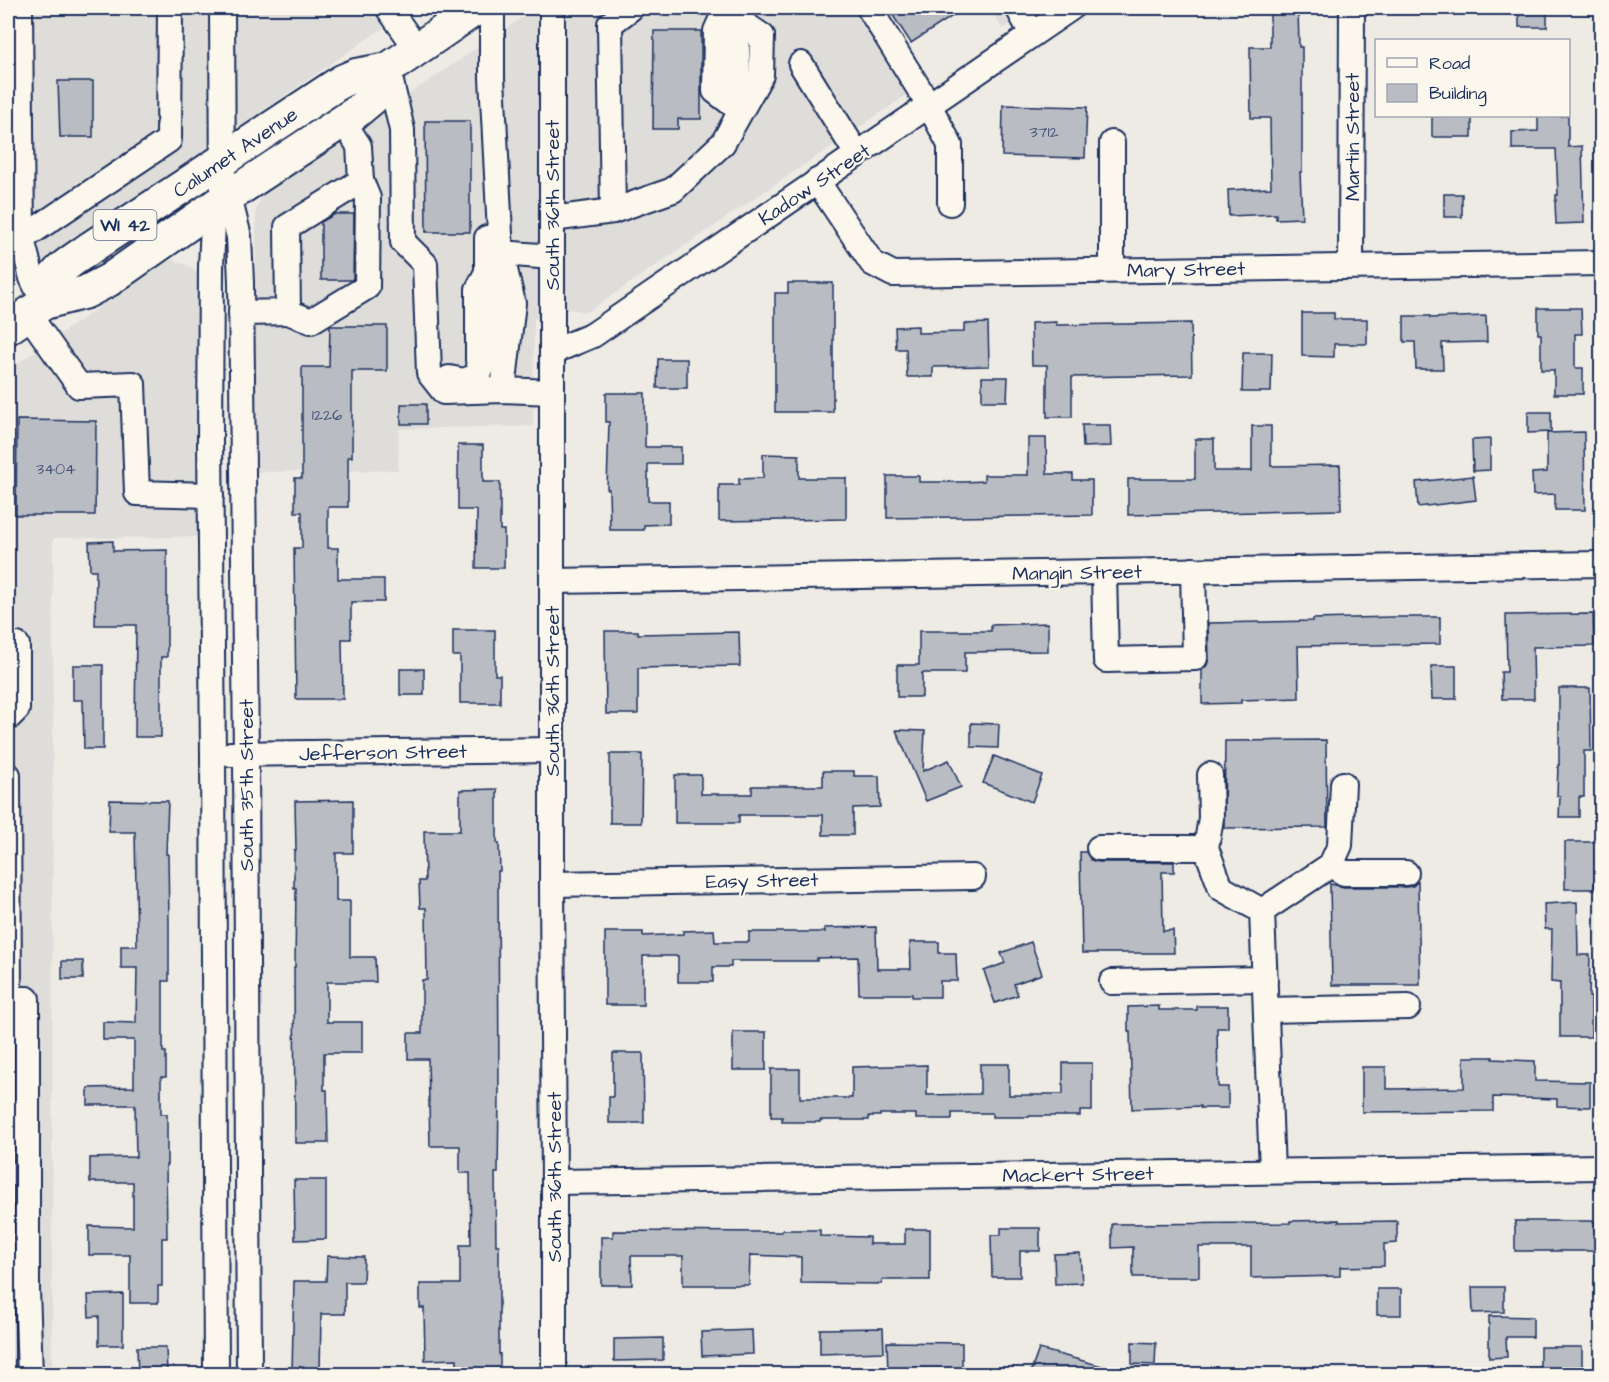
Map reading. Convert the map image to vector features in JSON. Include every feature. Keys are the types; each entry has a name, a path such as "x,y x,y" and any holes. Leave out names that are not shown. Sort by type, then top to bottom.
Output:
{"main road":[{"name":"Calumet Avenue","path":"26,315 53,278 90,248 342,81 356,75 388,69 477,8"},
{"name":"Calumet Avenue","path":"26,315 102,285 223,200 362,109 373,98 388,69"}],"street":[{"path":"20,8 14,243 32,278 26,315 79,386 133,384 137,494 211,495"},
{"path":"14,243 169,140 170,8"},
{"name":"South 35th Street","path":"216,1374 211,267 213,224 223,200 222,8"},
{"path":"388,8 417,49"},
{"path":"429,373 464,381 479,375 500,319 494,262 492,8"},
{"name":"South 36th Street","path":"552,8 554,1374"},
{"path":"613,211 610,24 631,8"},
{"path":"869,8 951,144 951,203"},
{"path":"1018,8 1032,34"},
{"name":"Kadow Street","path":"552,352 593,336 1071,8"},
{"name":"Martin Street","path":"1351,266 1352,8"},
{"path":"552,219 613,211 673,190 723,143 760,75 762,36 724,9"},
{"path":"724,9 728,86 740,110"},
{"path":"801,64 857,154"},
{"path":"388,69 402,130 403,242 425,264 429,373 444,392 503,390 552,392"},
{"path":"241,313 288,312 311,321 367,287 368,198 361,181 359,146 343,121"},
{"path":"1112,143 1112,270"},
{"path":"288,312 287,227 361,181"},
{"name":"Mary Street","path":"817,181 872,262 893,274 1602,263"},
{"name":"South 35th Street","path":"223,200 232,209 240,237 246,754 249,1374"},
{"path":"494,262 552,257"},
{"path":"494,262 513,303 503,390"},
{"name":"Mangin Street","path":"552,581 1602,564"},
{"path":"1104,572 1106,660 1117,660 1195,658 1193,570"},
{"path":"8,645 17,645 17,709 8,718"},
{"name":"Jefferson Street","path":"213,754 552,750"},
{"path":"8,775 8,999 27,999 17,1290 30,1374"},
{"path":"1210,775 1211,818 1206,848 1221,888 1262,911"},
{"path":"1262,911 1331,865 1340,845 1343,784"},
{"path":"1099,848 1206,848"},
{"path":"1331,865 1344,873 1406,873"},
{"name":"Easy Street","path":"552,884 973,876"},
{"path":"1262,911 1272,1171"},
{"path":"1112,982 1265,979"},
{"path":"1266,1010 1408,1007"},
{"name":"Mackert Street","path":"554,1182 1602,1167"}],"shaded area":[{"path":"8,8 412,8 8,286"},
{"path":"536,8 879,8 926,82 589,311 571,309 534,319 533,426 399,429 398,470 255,472 256,210 260,199 269,189"},
{"path":"989,8 1034,8 1003,29"},
{"path":"173,260 189,266 197,273 199,280 197,537 53,538 52,1374 8,1374 8,370 164,262"}],"building":[{"path":"888,8 965,8 911,43"},
{"path":"1270,8 1298,8 1299,47 1302,47 1302,172 1300,172 1302,218 1276,219 1276,214 1229,216 1228,190 1271,188 1270,118 1251,118 1250,47 1270,47"},
{"path":"1519,8 1547,8 1547,27 1519,27"},
{"path":"654,31 701,31 701,119 678,119 678,129 653,129"},
{"path":"58,81 93,81 93,137 60,137"},
{"path":"1003,105 1087,107 1085,158 1002,156"},
{"path":"1432,117 1472,117 1472,137 1432,137"},
{"path":"1538,117 1568,117 1568,147 1582,146 1584,223 1556,224 1555,201 1558,195 1556,149 1512,149 1512,132 1538,131"},
{"path":"425,121 470,121 470,232 426,232"},
{"path":"1444,194 1462,194 1462,217 1444,217"},
{"path":"335,214 354,214 353,279 351,280 321,280 321,222"},
{"path":"788,283 833,283 833,412 775,412 775,293 788,293"},
{"path":"1538,308 1581,308 1582,334 1575,334 1575,368 1583,368 1583,394 1554,394 1554,370 1541,370"},
{"path":"1302,313 1334,313 1334,319 1367,319 1367,344 1334,344 1334,357 1302,356"},
{"path":"1404,316 1430,316 1430,318 1486,316 1487,342 1442,343 1443,369 1416,369 1415,342 1404,342"},
{"path":"1056,322 1056,325 1191,323 1192,375 1072,377 1072,417 1047,417 1047,365 1032,365 1031,323"},
{"path":"988,323 989,366 933,367 933,377 907,377 906,349 896,349 895,327 918,326 918,333 964,332 964,324"},
{"path":"330,326 387,326 387,371 352,371 352,457 348,457 348,507 328,507 328,548 338,548 338,579 384,579 384,602 351,602 351,639 342,639 343,699 296,699 294,548 302,548 302,512 295,512 295,478 302,478 302,367 329,367"},
{"path":"1243,353 1272,353 1271,392 1242,392"},
{"path":"658,359 687,359 687,388 657,388"},
{"path":"982,377 1008,377 1007,401 982,401"},
{"path":"606,393 645,393 645,447 681,447 681,464 648,464 648,501 669,501 669,524 644,525 644,530 610,530 609,489 607,489 609,422 606,422"},
{"path":"401,404 426,404 426,424 401,424"},
{"path":"1528,412 1551,412 1551,432 1528,433"},
{"path":"17,420 96,421 95,515 16,515"},
{"path":"1082,425 1110,425 1111,446 1083,447"},
{"path":"1252,426 1271,426 1271,466 1340,465 1341,510 1128,515 1128,479 1195,479 1195,439 1214,439 1214,471 1252,471"},
{"path":"1584,432 1585,510 1555,510 1555,494 1533,495 1532,473 1547,472 1547,433"},
{"path":"1028,438 1046,438 1047,474 1073,474 1073,480 1092,480 1092,515 887,518 887,476 919,476 919,482 964,482 984,481 984,475 1028,475"},
{"path":"1490,439 1490,470 1473,471 1472,440"},
{"path":"458,445 483,445 483,482 500,482 500,530 504,530 504,568 476,568 477,510 458,510"},
{"path":"763,454 799,455 799,478 846,478 846,519 719,521 719,485 739,485 739,479 763,478"},
{"path":"1473,476 1476,500 1418,507 1416,482"},
{"path":"113,541 113,551 167,550 167,657 161,657 161,737 135,737 136,625 95,625 96,570 90,570 89,542"},
{"path":"1593,614 1594,646 1533,647 1534,699 1502,699 1501,672 1507,672 1506,615"},
{"path":"1440,617 1440,644 1298,646 1299,698 1202,704 1202,670 1209,658 1208,623"},
{"path":"1048,623 1048,651 965,652 965,673 922,673 922,697 897,697 897,665 919,665 919,631 991,631 991,625"},
{"path":"453,630 495,630 495,675 500,675 500,703 460,703 460,656 453,656"},
{"path":"605,631 638,631 638,634 739,632 740,666 638,668 638,714 606,714"},
{"path":"73,665 103,665 103,749 84,749 83,700 73,700"},
{"path":"1431,666 1456,666 1456,699 1432,699"},
{"path":"400,669 424,669 424,695 400,695"},
{"path":"1559,688 1590,688 1591,751 1584,751 1584,797 1579,797 1579,817 1559,817 1560,796 1557,796"},
{"path":"971,723 999,724 998,748 971,747"},
{"path":"896,730 925,731 923,771 949,760 961,787 926,801"},
{"path":"1326,740 1327,827 1224,828 1225,741"},
{"path":"610,754 642,754 641,823 610,823"},
{"path":"994,756 1042,775 1032,802 983,783"},
{"path":"823,771 854,771 854,776 879,776 880,807 853,808 853,835 823,835 823,815 739,815 739,823 675,823 675,775 701,775 701,794 752,794 752,786 823,786"},
{"path":"497,789 497,843 499,843 500,871 498,871 499,1095 498,1173 495,1173 496,1245 499,1245 500,1374 457,1374 457,1359 425,1360 424,1308 420,1308 420,1284 460,1284 460,1245 471,1245 470,1173 460,1173 460,1146 430,1146 428,1059 408,1059 408,1033 422,1033 422,980 427,980 426,908 420,908 419,881 425,881 424,831 460,831 460,790"},
{"path":"110,800 168,801 166,854 168,854 169,981 163,981 163,1052 166,1052 166,1077 161,1077 161,1114 167,1114 167,1238 162,1238 162,1286 158,1286 158,1303 130,1303 130,1255 89,1255 89,1226 133,1227 133,1182 90,1182 90,1158 136,1157 135,1105 88,1105 88,1088 134,1087 134,1040 103,1040 103,1022 136,1023 137,968 121,968 121,946 137,946 135,832 109,832"},
{"path":"353,800 353,853 336,853 336,901 350,901 350,957 375,957 376,982 327,982 327,1022 362,1022 362,1053 324,1053 328,1143 295,1143 295,801"},
{"path":"1565,842 1595,842 1595,889 1565,889"},
{"path":"1080,852 1086,852 1091,860 1099,862 1174,862 1174,872 1162,872 1163,931 1173,930 1174,953 1082,953"},
{"path":"1417,882 1420,985 1332,985 1330,884 1344,887 1406,887 1413,886"},
{"path":"1577,902 1578,955 1590,955 1591,1037 1560,1037 1560,983 1551,982 1552,929 1545,929 1544,904"},
{"path":"876,927 877,969 911,969 910,942 939,942 939,953 956,953 957,981 940,981 940,997 912,997 912,994 859,994 858,957 817,958 817,961 731,961 731,967 713,967 713,982 678,982 678,956 643,956 643,1005 605,1005 605,932 643,932 643,936 714,930 715,942 749,942 749,932 825,932 824,928"},
{"path":"1031,942 1042,974 1014,984 1018,995 995,1003 984,971 1005,963 1001,953"},
{"path":"62,961 83,961 83,979 62,979"},
{"path":"1159,1006 1159,1010 1197,1010 1197,1006 1228,1006 1228,1028 1217,1028 1218,1087 1228,1087 1228,1108 1200,1108 1200,1106 1132,1109 1128,1007"},
{"path":"733,1032 766,1032 766,1070 733,1070"},
{"path":"613,1053 643,1053 644,1123 609,1123 609,1097 613,1097"},
{"path":"1464,1057 1535,1061 1535,1081 1590,1082 1590,1107 1557,1106 1557,1099 1493,1097 1493,1111 1362,1112 1362,1067 1386,1067 1386,1089 1464,1088"},
{"path":"1063,1063 1092,1063 1092,1111 1080,1111 1080,1116 1029,1117 992,1117 992,1113 952,1113 952,1119 916,1119 916,1114 880,1114 880,1116 869,1116 869,1120 820,1120 820,1122 782,1122 782,1117 771,1117 771,1069 800,1069 800,1098 852,1098 852,1067 927,1065 927,1095 980,1094 980,1064 1009,1064 1009,1095 1043,1095 1063,1094"},
{"path":"294,1180 326,1180 326,1239 295,1240"},
{"path":"1339,1220 1339,1222 1397,1221 1397,1243 1384,1244 1384,1266 1340,1267 1340,1276 1251,1278 1251,1247 1199,1247 1199,1277 1133,1277 1133,1247 1112,1248 1112,1224 1290,1223 1290,1221"},
{"path":"1515,1221 1595,1221 1595,1251 1515,1251"},
{"path":"1001,1228 1040,1228 1040,1251 1020,1251 1020,1277 992,1277 991,1235 1001,1235"},
{"path":"905,1229 930,1229 930,1280 882,1280 882,1284 801,1283 801,1257 750,1255 749,1285 683,1285 683,1256 631,1256 632,1285 601,1285 601,1237 613,1237 613,1231 782,1232 782,1230 820,1230 820,1236 869,1237 869,1244 905,1244"},
{"path":"1080,1253 1082,1283 1055,1284 1054,1254"},
{"path":"327,1256 364,1257 363,1282 345,1282 345,1314 321,1314 320,1374 292,1374 294,1281 326,1281"},
{"path":"1472,1287 1504,1287 1504,1312 1473,1313"},
{"path":"1377,1289 1401,1289 1401,1315 1377,1315"},
{"path":"123,1294 123,1345 99,1345 99,1316 89,1317 88,1295"},
{"path":"1489,1316 1533,1317 1533,1337 1506,1337 1507,1357 1489,1358"},
{"path":"883,1328 884,1352 820,1354 820,1329"},
{"path":"752,1330 753,1354 702,1356 701,1332"},
{"path":"663,1338 663,1360 614,1361 614,1339"},
{"path":"887,1342 962,1343 962,1374 888,1374"},
{"path":"1132,1342 1156,1343 1155,1365 1132,1364"},
{"path":"137,1347 166,1347 167,1374 138,1374"},
{"path":"1540,1347 1582,1347 1582,1374 1540,1374"},
{"path":"1039,1349 1113,1369 1112,1374 1030,1374"}]}
